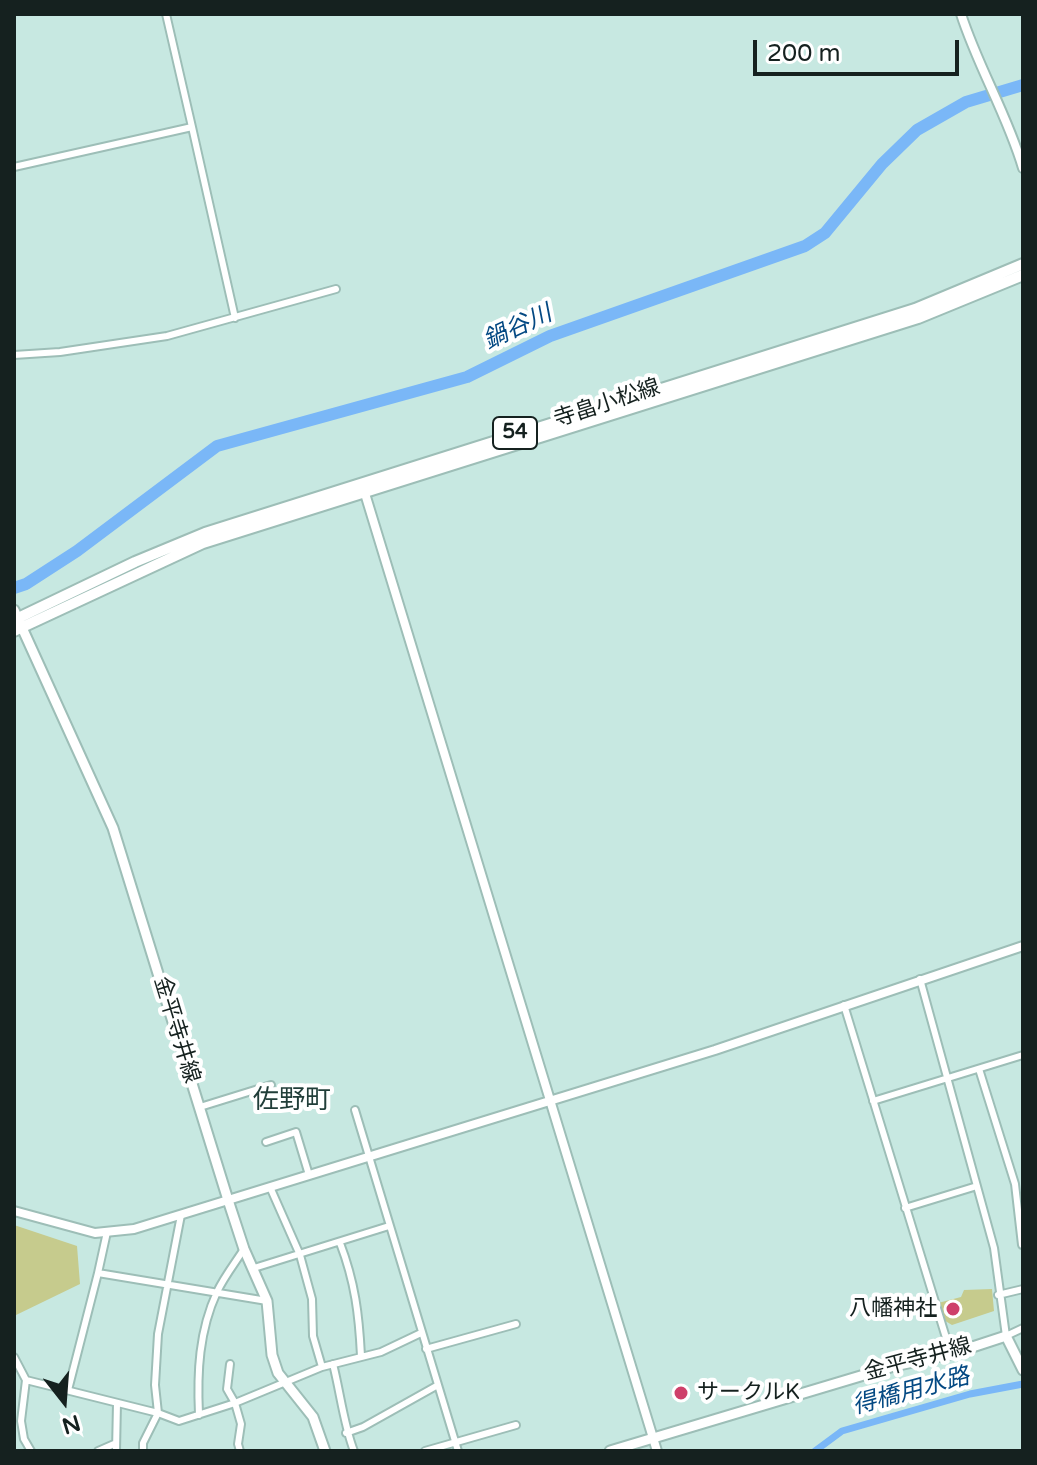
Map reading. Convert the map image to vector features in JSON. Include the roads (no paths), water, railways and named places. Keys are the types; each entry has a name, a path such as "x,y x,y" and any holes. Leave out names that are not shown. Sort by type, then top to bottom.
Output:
{"main road":[{"name":"寺畠小松線","path":"16,621 203,543 363,487 915,309 1023,264"},
{"name":"寺畠小松線","path":"363,487 918,318 1023,275"},
{"name":"金平寺井線","path":"16,621 113,828 228,1200 244,1249 267,1301 272,1355 278,1373 313,1417 325,1451"},
{"name":"金平寺井線","path":"610,1451 894,1366 951,1354 1006,1336"},
{"path":"1006,1336 1023,1370"}],"street":[{"path":"166,14 235,318"},
{"path":"961,14 973,52 1004,116 1023,168"},
{"path":"14,167 192,127"},
{"path":"14,355 60,352 167,336 336,289"},
{"path":"363,487 657,1451"},
{"path":"14,1211 83,1231 134,1229 715,1050 1023,946"},
{"path":"920,979 994,1248 1006,1336 1023,1328"},
{"path":"844,1005 951,1354"},
{"path":"873,1101 1023,1055"},
{"path":"979,1069 1015,1184 1022,1245"},
{"path":"200,1107 271,1085"},
{"path":"355,1110 457,1447"},
{"path":"266,1142 296,1132 309,1175"},
{"path":"905,1208 977,1186"},
{"path":"270,1187 300,1255 312,1299 313,1336 322,1367"},
{"path":"143,1451 143,1443 158,1413 155,1385 158,1334 181,1215"},
{"path":"254,1268 389,1226"},
{"path":"68,1390 107,1232"},
{"path":"340,1243 351,1272 360,1324 361,1356"},
{"path":"199,1415 201,1338 218,1291 244,1249"},
{"path":"98,1273 267,1301"},
{"path":"998,1295 1023,1289"},
{"path":"426,1349 516,1324"},
{"path":"26,1380 179,1421 235,1403 322,1367 381,1352 421,1333"},
{"path":"14,1357 26,1380 21,1421 24,1439 31,1451"},
{"path":"230,1364 227,1389 241,1424 240,1451"},
{"path":"333,1364 346,1417 346,1433 354,1451"},
{"path":"346,1433 363,1427 438,1385"},
{"path":"98,1451 115,1448 117,1403"},
{"path":"425,1451 457,1447 516,1425"}],"waterway":[{"name":"鍋谷川","path":"14,588 26,584 77,551 217,446 467,377 550,336 805,246 825,233 882,164 917,130 966,102 1023,85"},
{"name":"得橋用水路","path":"815,1451 842,1431 970,1394 1023,1384"}],"place":[{"name":"八幡神社","path":"953,1309"},
{"name":"サークルK","path":"681,1393"}],"district":[{"name":"佐野町","path":"292,1101"}]}
